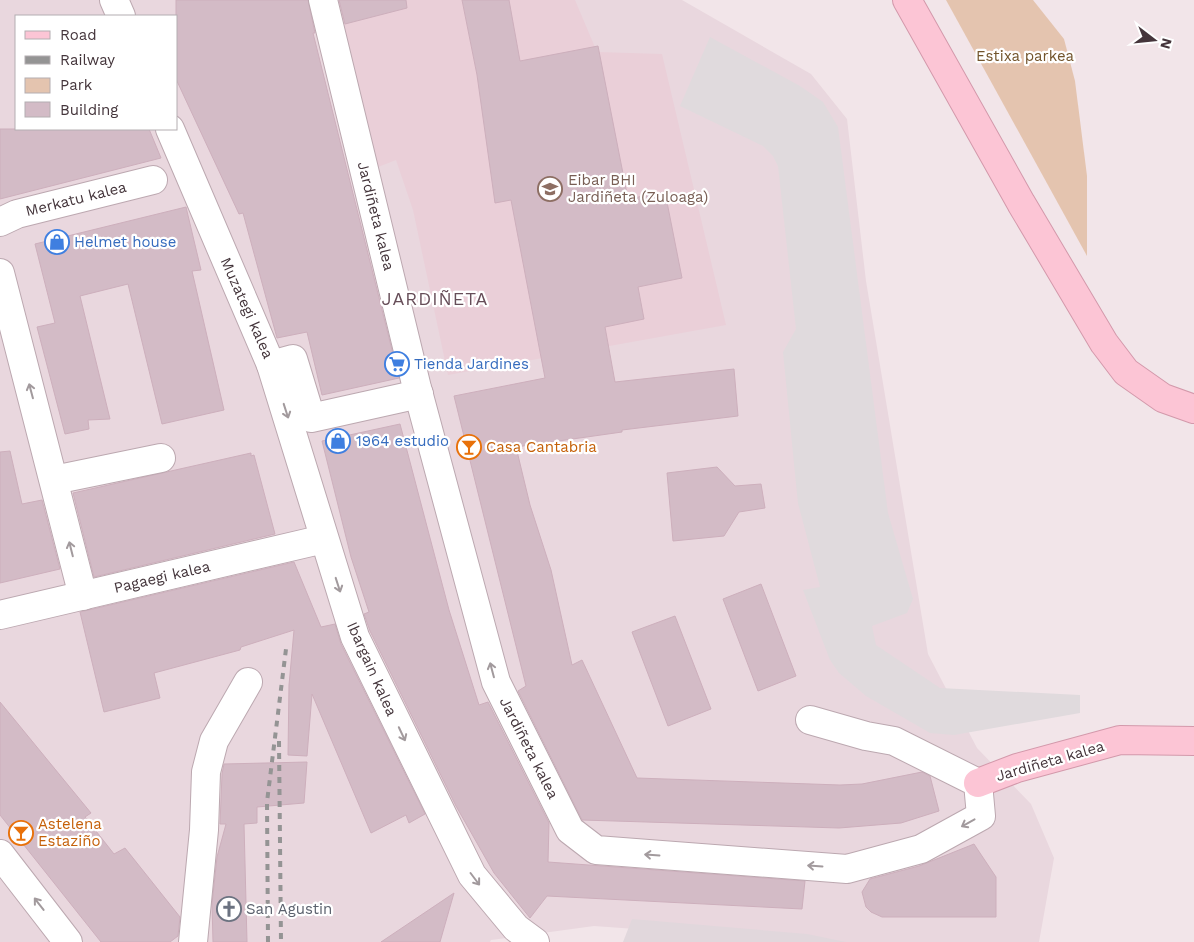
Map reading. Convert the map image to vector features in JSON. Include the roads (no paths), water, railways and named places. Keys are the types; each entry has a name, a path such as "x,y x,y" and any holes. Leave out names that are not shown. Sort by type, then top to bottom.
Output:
{"street":[{"path":"114,0 121,15"},
{"name":"Jardiñeta kalea","path":"323,0 419,394 496,682 570,830 596,850 847,868 921,849 981,816 978,783 1017,768 1120,740 1194,741"},
{"path":"907,0 1021,203 1104,343 1126,372 1163,398 1194,409"},
{"name":"Muzategi kalea","path":"170,130 270,365 293,360 311,418 419,394"},
{"name":"Merkatu kalea","path":"0,222 17,214 153,180"},
{"path":"0,273 83,596"},
{"name":"Ibargain kalea","path":"270,365 305,469 324,539 355,638 455,845 472,875 516,928 535,942"},
{"path":"54,480 161,458"},
{"name":"Pagaegi kalea","path":"0,615 324,539"},
{"path":"193,942 204,830 206,772 214,741 248,682"},
{"path":"810,720 866,736 894,741 978,783"},
{"path":"0,854 68,942"}],"railway":[{"path":"268,942 267,802 286,649"},
{"path":"279,741 281,942"}],"place":[{"name":"Eibar BHI Jardiñeta (Zuloaga)","path":"550,189"},
{"name":"Helmet house","path":"57,242"},
{"name":"Tienda Jardines","path":"397,364"},
{"name":"1964 estudio","path":"338,441"},
{"name":"Casa Cantabria","path":"469,447"},
{"name":"Astelena Estaziño","path":"21,833"},
{"name":"San Agustin","path":"229,909"}],"district":[{"name":"JARDIÑETA","path":"435,299"}],"park label":[{"name":"Estixa parkea","path":"1025,56"}]}
